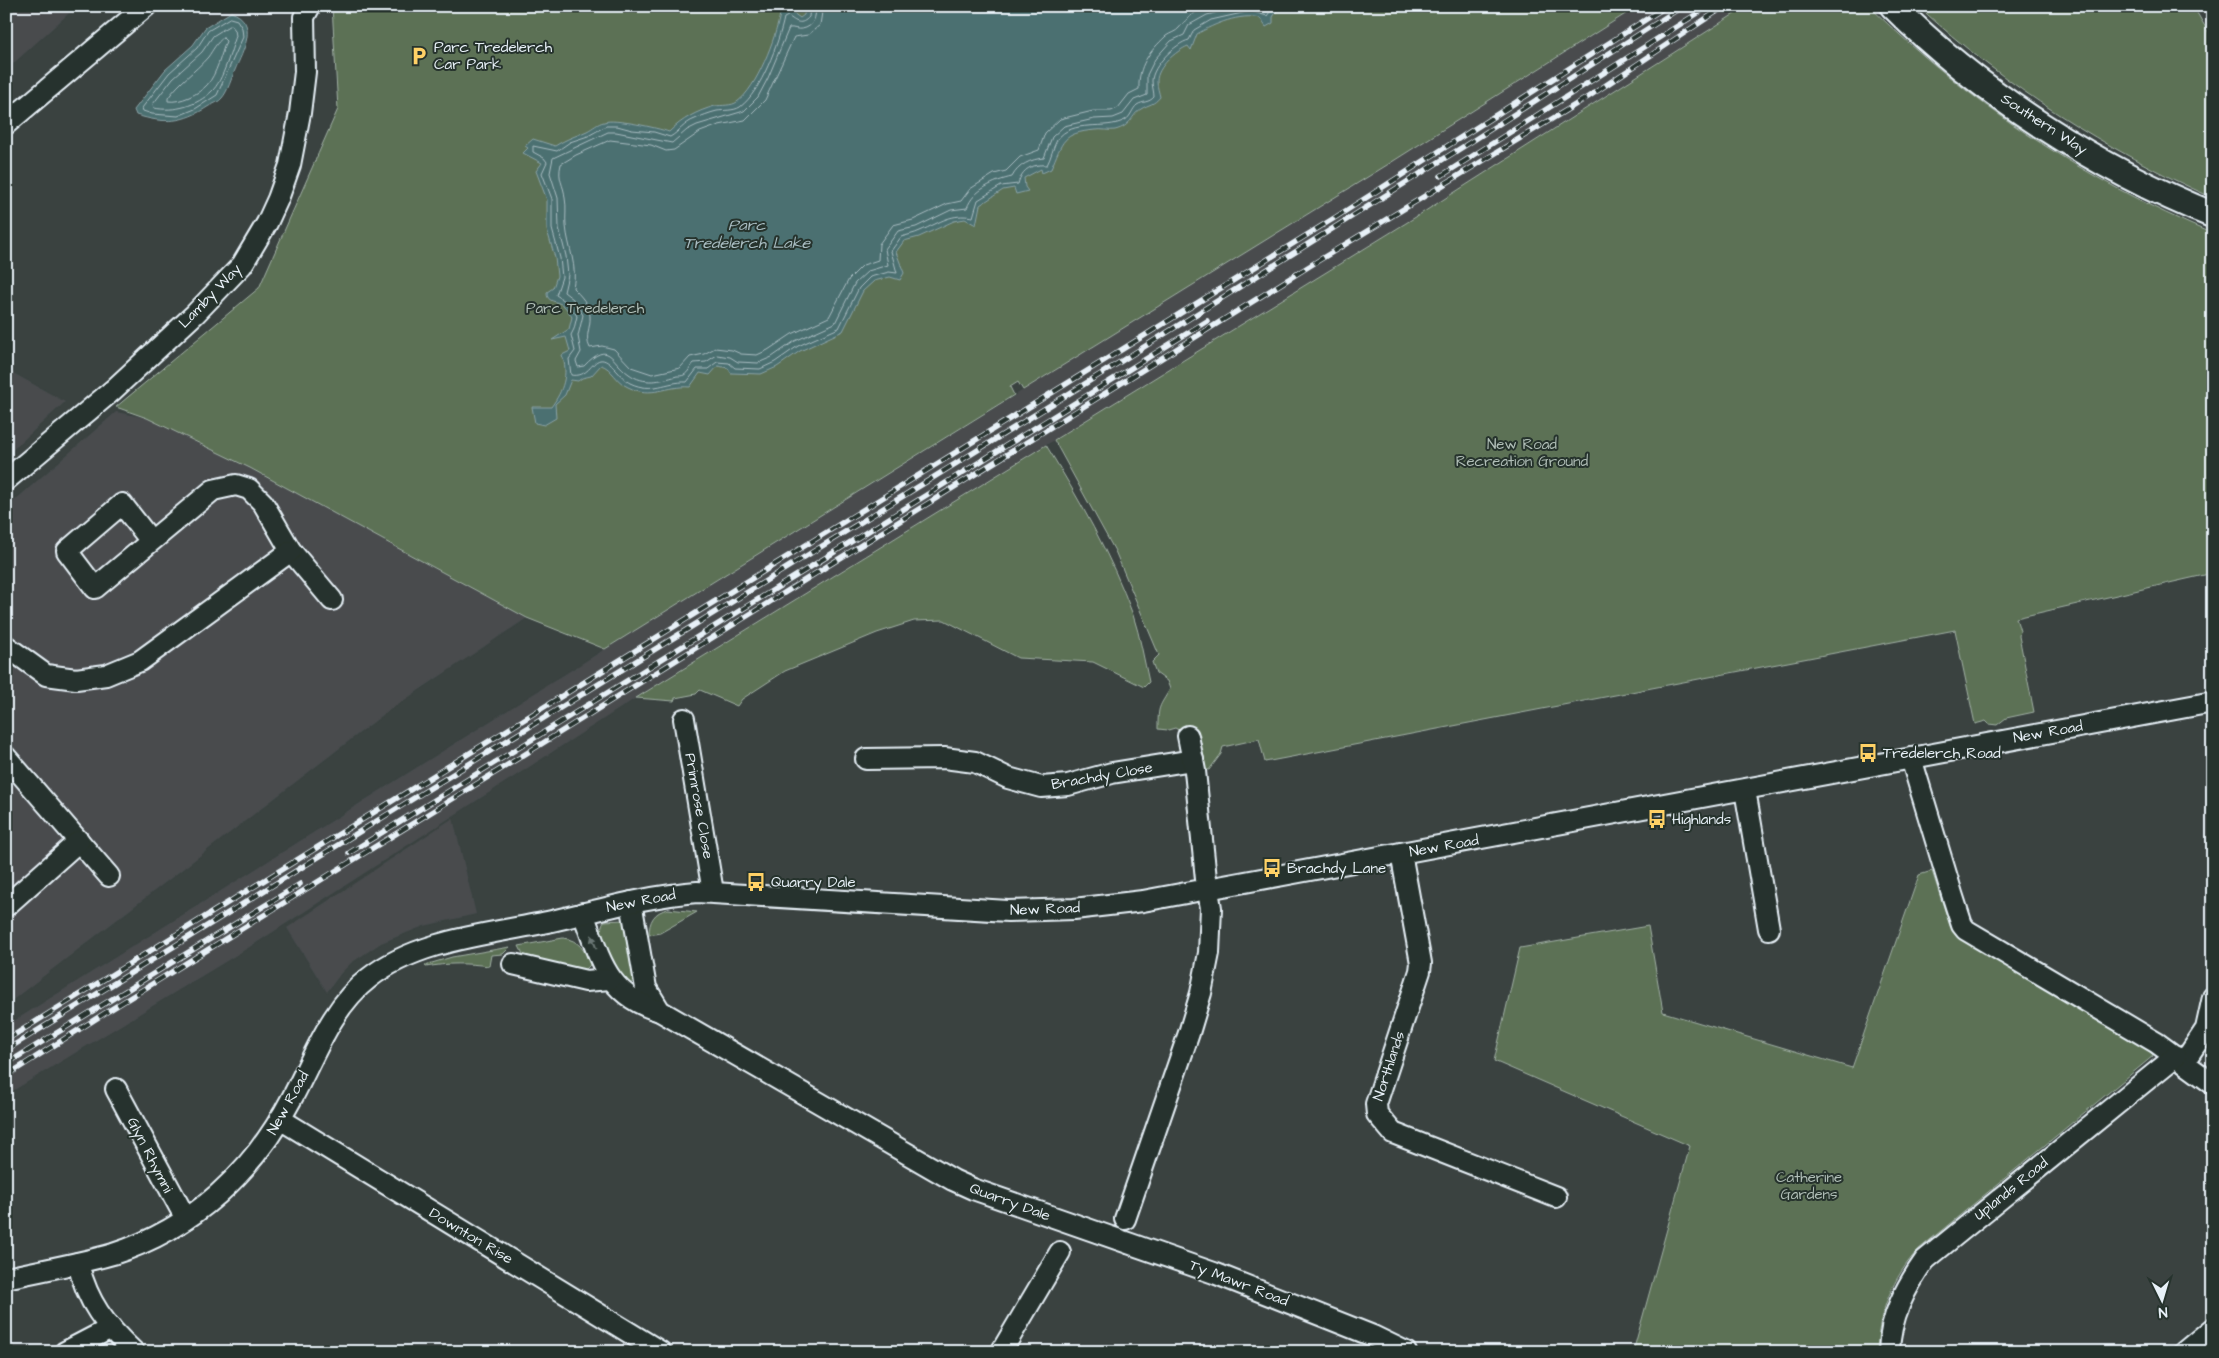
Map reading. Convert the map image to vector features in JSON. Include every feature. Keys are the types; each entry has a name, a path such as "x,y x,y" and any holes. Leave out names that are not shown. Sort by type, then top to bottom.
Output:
{"main road":[{"name":"Southern Way","path":"1893,6 1958,64 2052,132 2116,170 2213,216"}],"street":[{"path":"6,124 146,6"},
{"name":"Lamby Way","path":"6,480 113,390 196,314 242,265 267,223 290,165 304,80 304,10"},
{"path":"151,541 213,490 236,485 249,489 263,503 291,551 332,600"},
{"path":"6,646 46,675 76,679 106,675 140,661 291,551"},
{"name":"New Road","path":"6,1278 78,1263 134,1246 186,1219 214,1198 249,1165 280,1119 318,1047 341,1009 356,990 384,967 402,958 447,943 631,902 682,893 714,892 962,909 1044,911 1099,907 1208,890 2213,702"},
{"name":"Primrose Close","path":"684,720 714,892"},
{"path":"1125,1219 1202,993 1211,908 1193,760 1188,736"},
{"path":"6,758 109,876"},
{"name":"Brachdy Close","path":"866,759 944,758 975,762 1008,778 1041,787 1068,784 1112,773 1193,760"},
{"path":"1910,758 1957,910 1966,930 2157,1042 2213,1084"},
{"path":"1744,790 1769,929"},
{"path":"6,906 79,841"},
{"name":"Northlands","path":"1401,854 1421,963 1378,1099 1377,1114 1393,1133 1556,1197"},
{"name":"Quarry Dale","path":"631,902 646,988 660,1011 953,1180 1069,1223"},
{"path":"584,913 604,969 610,979 633,998 650,1008 660,1011"},
{"path":"513,964 586,981 610,979"},
{"name":"Uplands Road","path":"1889,1352 1890,1337 1901,1300 1914,1275 1925,1260 2180,1059 2206,1029 2213,997"},
{"name":"Glyn Rhymni","path":"116,1089 186,1219"},
{"name":"Downton Rise","path":"280,1119 661,1352"},
{"name":"Ty Mawr Road","path":"1069,1223 1214,1273 1373,1336 1406,1352"},
{"path":"1001,1352 1060,1252"},
{"path":"78,1263 90,1302 134,1352"},
{"path":"64,1352 111,1328"},
{"path":"2184,1352 2213,1328"}],"shaded area":[{"path":"6,6 77,6 6,70"},
{"path":"1638,6 1747,6 1419,215 636,698 256,943 6,1095 6,1026 605,649 1387,165"},
{"path":"6,369 65,402 6,456"},
{"path":"116,412 147,418 250,468 527,618 388,711 6,1005 6,508"},
{"path":"453,818 476,914 424,926 381,943 351,963 327,992 287,928"}],"green space":[{"name":"Parc Tredelerch","path":"332,6 1638,6 1387,165 1023,390 1018,382 1010,387 1014,395 605,649 527,618 250,468 147,418 116,407 259,288 338,109"},
{"name":"New Road Recreation Ground","path":"1747,6 1869,6 1947,75 1988,107 2030,136 2074,164 2119,189 2165,213 2213,234 2213,573 2016,618 2034,712 2006,718 1997,725 1989,724 1986,721 1975,724 1955,630 1265,762 1259,739 1223,747 1221,754 1209,770 1203,769 1184,733 1175,728 1168,730 1158,729 1160,707 1170,689 1167,681 1156,673 1152,662 1159,655 1115,551 1054,440 1419,215"},
{"path":"1918,6 2193,6 2213,40 2213,198 2134,159 2058,114 1986,63"},
{"path":"1046,445 1094,528 1115,571 1133,615 1149,682 1144,687 1093,662 1018,658 944,620 914,621 877,633 785,671 742,699 737,706 700,690 696,694 675,698 674,701 636,698"},
{"name":"Catherine Gardens","path":"1932,871 1950,926 1956,936 1961,934 2151,1048 2153,1056 1919,1249 1902,1271 1889,1296 1880,1324 1877,1352 1633,1352 1690,1146 1494,1061 1520,948 1648,926 1663,1012 1852,1068 1919,875"},
{"path":"668,909 697,912 660,933 649,935 653,918 659,912"},
{"path":"623,920 625,922 635,978 632,983 627,985 622,981 611,960 603,942 602,934 604,921"},
{"path":"563,938 577,943 586,955 590,965 583,972 525,958 519,946"},
{"path":"510,947 503,954 491,955 489,966 457,964 426,967 425,965 452,957"}],"water":[{"name":"Parc Tredelerch Lake","path":"805,6 1280,6 1273,17 1273,23 1266,27 1260,18 1244,17 1219,23 1197,34 1191,50 1188,46 1178,52 1160,70 1157,81 1160,97 1156,102 1138,111 1121,128 1084,131 1070,136 1061,145 1051,169 1042,173 1041,169 1024,178 1025,187 1028,191 1016,194 1014,188 1003,190 980,205 976,225 965,219 954,221 919,237 904,241 896,252 904,273 900,280 890,277 874,281 863,291 843,331 800,351 777,367 761,374 731,373 728,368 718,366 710,375 700,373 690,387 645,392 624,385 608,369 601,365 591,376 578,381 571,380 565,395 555,404 556,418 544,425 535,423 532,407 551,407 562,389 565,369 562,355 570,351 566,337 552,340 569,329 572,317 564,306 550,300 547,296 547,292 553,288 557,276 555,258 547,230 547,200 536,171 542,163 523,153 528,148 525,146 533,139 555,146 600,123 609,121 636,124 669,132 685,119 702,110 737,102 752,86 758,74 770,48 780,14 789,10 800,18 804,15"},
{"path":"231,12 240,17 245,23 247,38 228,88 221,99 200,112 182,119 165,121 136,115 134,110 165,70 193,45 205,28"}],"railway":[{"path":"6,1040 1336,217 1667,6"},
{"path":"6,1050 1104,372 1477,138 1683,6"},
{"path":"1441,176 1709,6"},
{"path":"6,1076 1316,262 1588,97 1725,6"},
{"path":"349,853 1207,321"},
{"path":"6,1064 300,884"}],"place":[{"name":"Parc Tredelerch Car Park","path":"419,56"},
{"name":"Tredelerch Road","path":"1868,753"},
{"name":"Highlands","path":"1657,819"},
{"name":"Brachdy Lane","path":"1272,868"},
{"name":"Quarry Dale","path":"756,882"}]}
